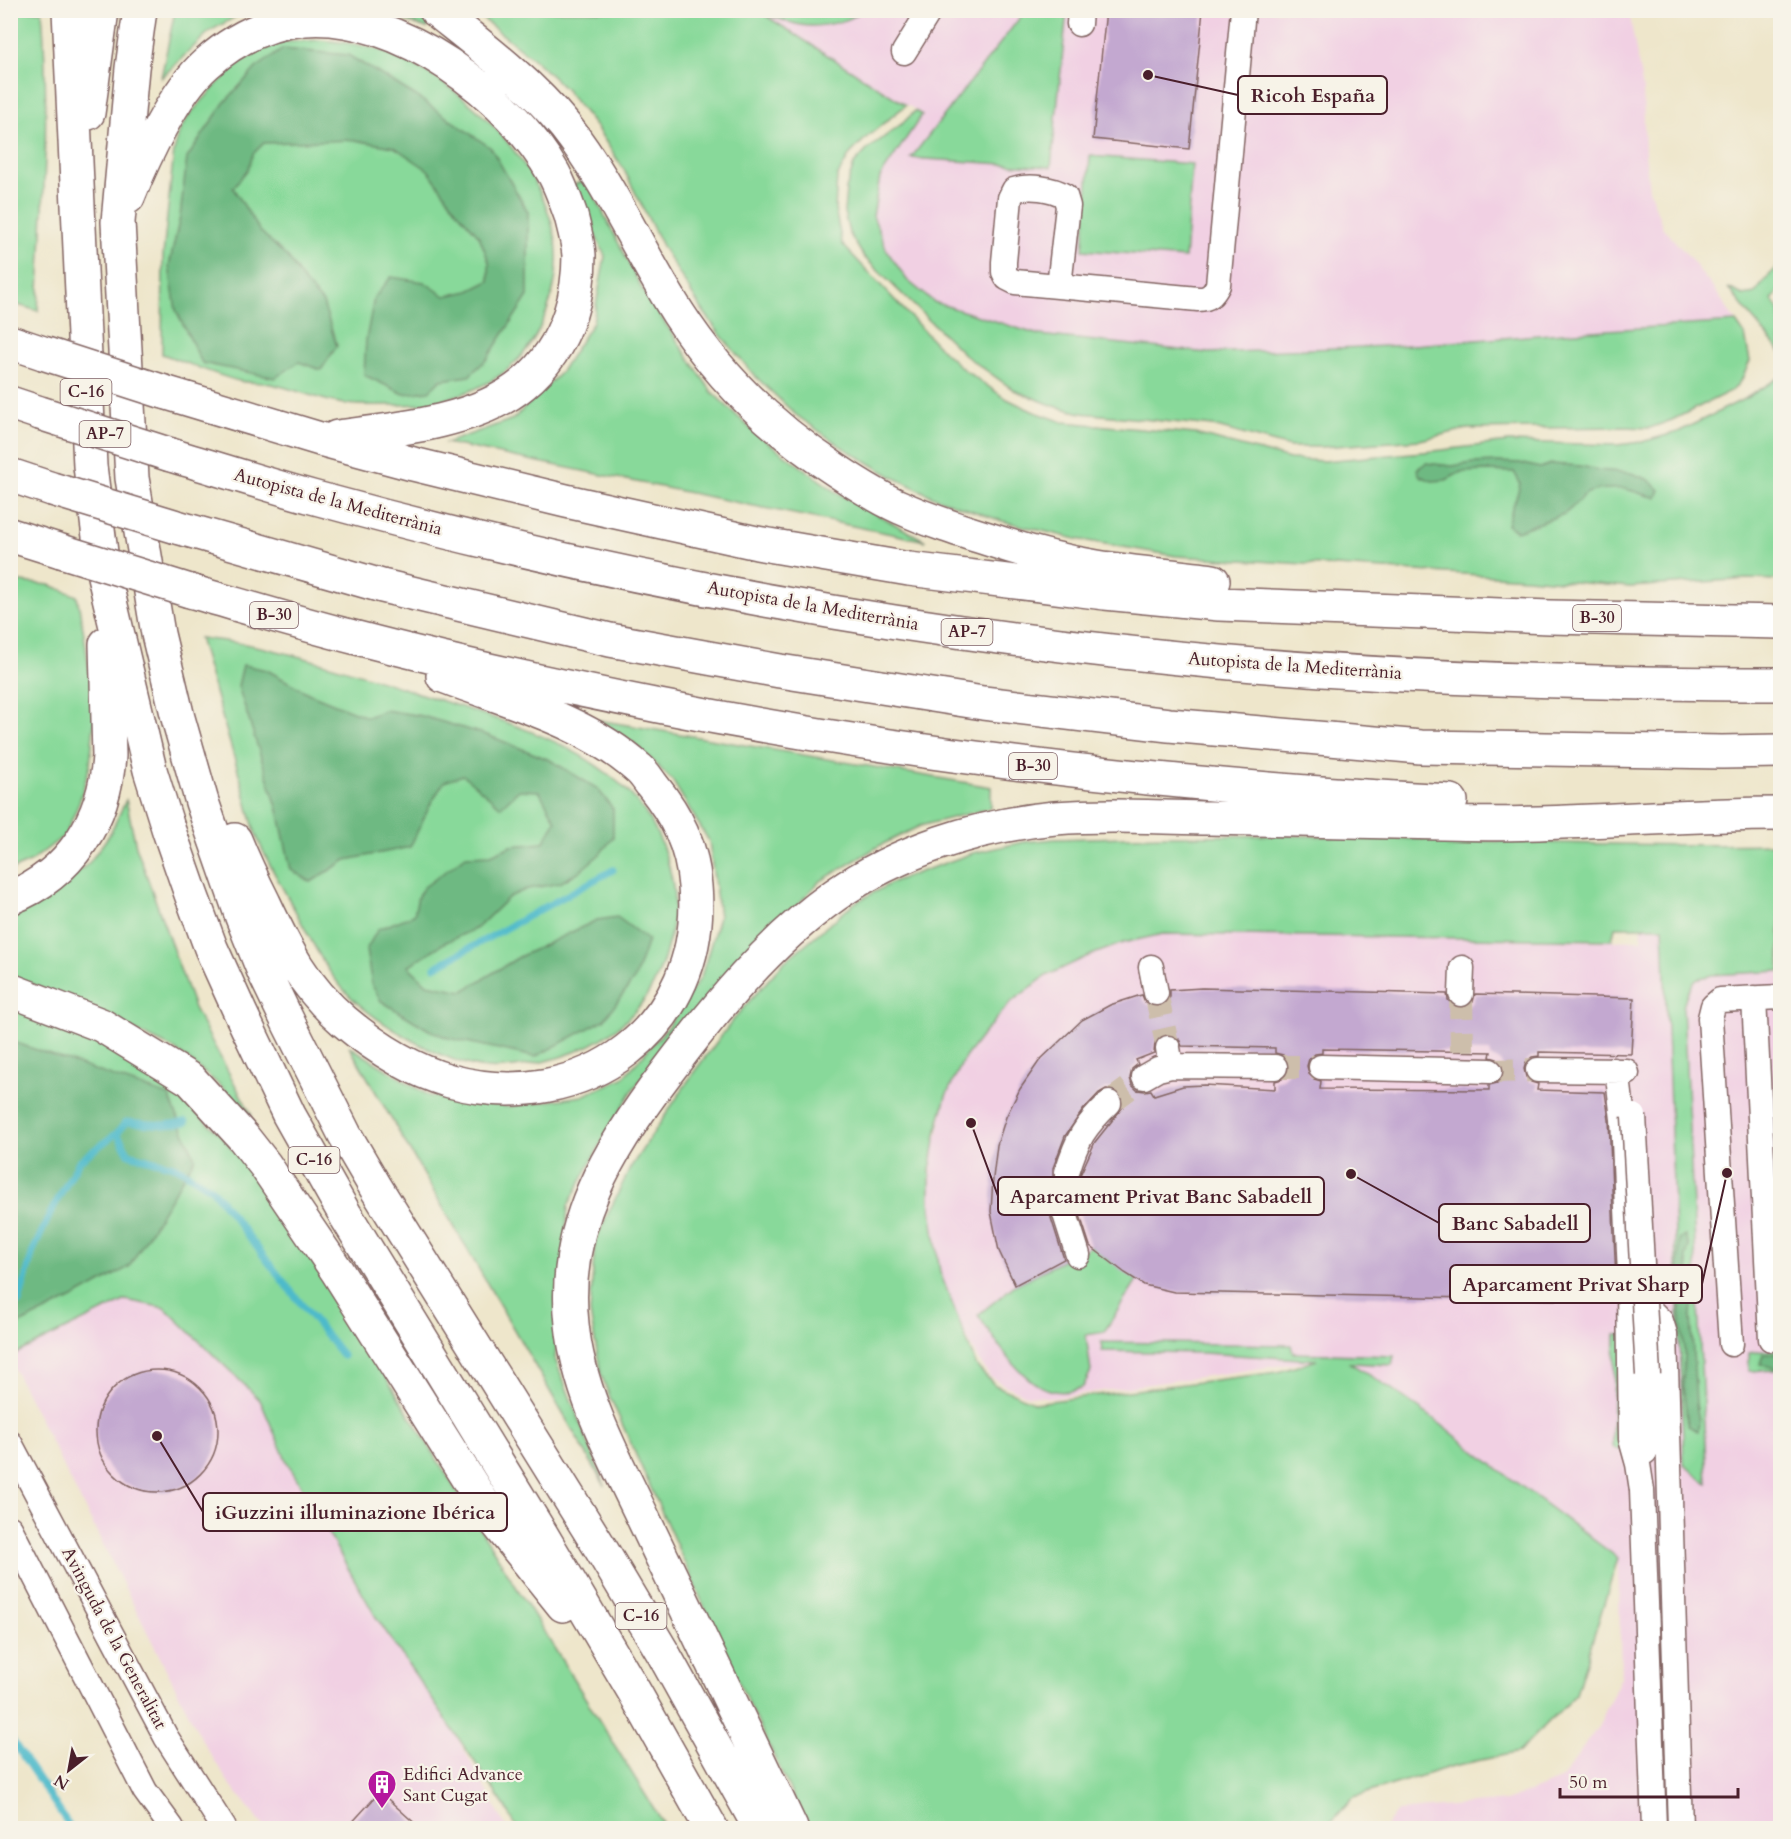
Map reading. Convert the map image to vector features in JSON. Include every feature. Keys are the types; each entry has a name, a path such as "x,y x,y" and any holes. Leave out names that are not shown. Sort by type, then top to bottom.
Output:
{"highway":[{"path":"69,10 78,207"},
{"name":"C-16","path":"102,10 78,207 90,466 105,576 150,770 169,831 211,948 264,1063 315,1162 362,1243 535,1524 635,1693 711,1828"},
{"name":"C-16","path":"140,10 130,88 118,222 132,478 158,634 178,718 222,862 264,972 315,1079 376,1188 551,1467 663,1653 760,1828"},
{"path":"436,10 530,88 564,126 595,168 678,314 708,356 769,421 804,449 853,481 900,508 950,527 1023,550 1096,566 1237,584 1414,613"},
{"path":"118,222 137,174 159,131 191,80 205,65 240,39 260,29 282,23 304,19 331,19 382,31 440,60 495,101 518,124 554,175 567,203 579,254 573,304 554,348 540,368 522,385 497,401 470,412 383,431 320,439"},
{"name":"B-30","path":"10,342 164,392 320,439 413,464 757,543 909,569 1105,593 1219,604 1414,613 1780,622"},
{"name":"Autopista de la Mediterrània","path":"25,408 311,497 454,534 575,562 751,597 929,627 1132,653 1232,663 1508,680 1780,684"},
{"path":"10,475 177,527 382,586 610,640 780,671 982,703 1169,725 1421,747 1780,751"},
{"name":"B-30","path":"10,535 190,591 358,638 658,706 795,731 1052,768 1193,783 1369,797 1719,814 1780,814"},
{"path":"10,542 54,549"},
{"path":"10,898 45,880 61,867 74,852 95,817 104,794 109,756 105,576"},
{"path":"158,634 242,857 288,954 318,996 344,1021 379,1047 414,1068 450,1081 492,1088 532,1088 569,1081 602,1067 634,1045 659,1020 679,984 693,944 696,903 693,869 684,834 666,802 640,769 604,743 557,718 430,671 358,638"},
{"path":"792,1828 596,1417 580,1367 570,1301 574,1251 589,1202 614,1147 684,1050 750,972 817,909 849,886 912,854 969,834 1015,824 1059,818 1124,816 1499,825 1719,814"},
{"path":"10,990 101,1025 191,1080 248,1144 299,1214 490,1514 635,1693"}],"street":[{"path":"904,52 930,10"},
{"path":"1059,286 1198,299 1207,299 1214,294 1218,285 1243,10"},
{"path":"1151,967 1156,993"},
{"path":"1461,994 1462,969"},
{"path":"1731,1344 1710,1018 1713,1006 1720,1000 1780,997"},
{"path":"1754,998 1771,1340"},
{"path":"1144,1077 1158,1069 1170,1057 1275,1067"},
{"path":"1321,1067 1462,1061 1490,1071"},
{"path":"1538,1070 1626,1071 1631,1080 1650,1402 1645,1429 1642,1491"},
{"path":"1613,1070 1618,1077 1623,1119 1629,1281 1631,1439 1642,1491 1654,1828"},
{"path":"1067,1172 1080,1137 1091,1120 1109,1103"},
{"path":"1067,1220 1078,1255"},
{"path":"1629,1281 1631,1297 1638,1305 1653,1313 1661,1321 1665,1334 1680,1828"},
{"name":"Avinguda de la Generalitat","path":"10,1443 166,1737 224,1828"},
{"path":"12,1532 145,1791 172,1828"}],"shaded area":[{"path":"757,11 1629,11 1643,90 1645,154 1649,189 1663,228 1690,258 1736,322 1414,345 1208,353 1130,347 1039,335 934,302 907,280 887,251 873,216 880,177 922,114"},
{"path":"1641,927 1780,933 1780,1828 1384,1828 1397,1811 1506,1801 1560,1780 1598,1727 1621,1677 1618,1558 1434,1419 1349,1362 1319,1360 1053,1398 1026,1395 990,1377 977,1358 959,1321 940,1272 932,1222 930,1196 932,1158 946,1096 964,1059 1008,1005 1046,976 1123,943 1163,934 1612,941 1642,940"},
{"path":"192,1259 507,1828 265,1828 226,1779 203,1742 11,1363 11,1356"}],"green space":[{"path":"175,10 246,11 210,31 161,78"},
{"path":"10,11 42,11 46,124 38,311 11,303"},
{"path":"374,11 418,11 431,22 427,28"},
{"path":"473,11 860,11 849,19 815,26 796,24 763,14 906,105 850,154 837,177 835,209 842,244 939,347 963,369 1005,398 1063,422 1195,434 1290,459 1324,461 1508,442 1617,445 1642,442 1678,432 1746,398 1780,377 1780,580 1747,579 1630,587 1527,578 1176,556 1076,539 1002,521 936,498 891,476 842,447 796,415 754,375 699,305 663,248 623,168 596,127 566,90 537,62"},
{"path":"1025,11 1067,11 1051,167 911,158"},
{"path":"319,40 359,45 382,51 411,63 439,80 491,123 513,149 546,206 555,236 557,262 554,288 546,314 535,337 518,359 499,376 476,389 427,404 345,404 271,384 239,381 162,354 163,255 174,151 180,130 190,114 242,61 262,50 285,42"},
{"path":"283,49 348,55 413,94 491,148 528,212 528,296 487,359 469,376 441,380 429,391 404,394 364,375 366,340 374,298 391,277 424,282 445,296 469,291 489,281 489,262 479,236 457,211 428,170 394,147 354,140 264,143 253,154 248,169 233,188 260,231 288,258 323,303 337,346 321,370 299,362 275,378 202,363 176,310 169,266 180,217 187,158 224,103 256,68"},
{"path":"915,111 922,115 880,177 873,216 887,251 907,280 934,302 1039,335 1208,353 1414,345 1736,322 1745,335 1750,361 1742,379 1733,390 1672,420 1650,428 1467,429 1420,440 1290,447 1213,426 1081,413 1054,406 1014,390 966,356 864,257 849,233 844,212 846,189 854,164 867,150"},
{"path":"1090,156 1192,164 1185,258 1083,250"},
{"path":"586,179 642,289 712,392 755,433 839,494 926,541 446,443 513,419 560,373 593,322 605,256 572,186"},
{"path":"1780,262 1780,289 1772,300 1780,312 1780,352 1728,288 1743,295 1755,293"},
{"path":"1497,462 1520,463 1540,468 1551,464 1581,466 1631,473 1649,480 1660,490 1657,497 1625,489 1589,492 1564,514 1517,531 1507,525 1520,483 1514,472 1461,472 1446,480 1432,481 1420,476 1417,469 1426,463 1452,466"},
{"path":"11,581 50,585 77,596 95,713 90,765 79,803 65,835 30,862 11,870"},
{"path":"199,638 252,645 314,661 491,717 559,744 600,768 619,783 644,811 656,832 672,877 674,896 672,924 661,968 639,1007 624,1023 587,1047 542,1062 492,1068 449,1058 409,1039 372,1015 344,990 325,965 259,842"},
{"path":"243,665 267,670 308,693 367,717 385,710 422,716 487,735 550,760 598,789 613,809 613,838 599,855 580,871 560,883 527,889 509,897 477,928 444,943 408,966 427,984 463,991 519,957 597,920 617,917 648,940 635,978 604,1020 535,1057 448,1038 429,1030 381,1001 372,985 366,950 378,929 414,915 418,896 423,888 466,856 491,855 511,846 543,843 556,821 539,791 519,790 501,807 463,775 444,782 410,847 346,860 311,882 291,870 278,810 238,686"},
{"path":"598,720 991,787 991,808 920,826 879,846 819,882 715,992 634,1088 602,1141 568,1206 555,1359 605,1486 349,1046 429,1096 508,1107 582,1096 623,1078 668,1027 701,977 719,917 709,841 672,780 634,743"},
{"path":"126,800 136,846 194,1008 252,1116 222,1087 176,1050 69,999 11,976 10,915 42,901 89,863 110,834"},
{"path":"1163,836 1309,836 1603,844 1780,844 1780,971 1712,975 1696,979 1688,991 1683,1007 1707,1483 1684,1465 1663,927 1615,927 1612,940 1163,934 1123,943 1086,957 1046,976 1010,1003 983,1034 964,1059 946,1096 937,1129 930,1170 930,1202 940,1272 977,1367 995,1385 1035,1403 1278,1372 1317,1360 1203,1353 1102,1351 1101,1342 1291,1345 1293,1353 1394,1356 1392,1365 1350,1363 1434,1419 1618,1558 1576,1694 1519,1752 1453,1766 1354,1797 1326,1828 808,1828 731,1666 601,1374 590,1313 595,1241 630,1168 694,1072 737,1015 785,961 856,902 895,881 973,853 1024,842"},
{"path":"11,1004 88,1031 155,1075 220,1134 278,1206 666,1828 517,1828 506,1808 376,1617 286,1460 260,1400 165,1308 126,1300 11,1356"},
{"path":"11,1041 169,1096 195,1158 129,1267 73,1298 11,1328"},
{"path":"1685,1236 1689,1246 1686,1257 1693,1294 1691,1316 1698,1431 1688,1426 1683,1387 1684,1350 1678,1271 1679,1240"},
{"path":"1095,1243 1102,1255 1137,1280 1104,1332 1086,1335 1091,1371 1083,1387 1066,1391 1050,1390 1039,1386 1019,1369 1000,1347 978,1315 1015,1285 1078,1255"},
{"path":"1615,1334 1624,1334 1625,1446 1619,1450 1612,1447"},
{"path":"1780,1350 1780,1370 1749,1371 1749,1353"},
{"path":"1763,1354 1780,1354 1780,1369 1760,1364"}],"building":[{"path":"1106,10 1203,10 1189,149 1093,139"},
{"path":"1202,988 1447,994 1453,1006 1461,1008 1473,1002 1475,994 1634,998 1631,1054 1539,1052 1539,1056 1532,1057 1526,1062 1524,1069 1526,1077 1538,1084 1537,1090 1605,1092 1609,1120 1615,1301 1174,1292 1144,1285 1090,1246 1078,1209 1074,1203 1067,1200 1055,1204 1051,1212 1064,1259 1015,1285 999,1251 991,1212 997,1145 1006,1117 1020,1089 1040,1060 1082,1020 1110,1005 1142,995 1145,1002 1158,1007 1166,1003 1170,997 1170,990","holes":["1165,1034 1174,1035 1182,1046 1275,1048 1275,1053 1283,1055 1288,1061 1287,1074 1275,1081 1275,1089 1183,1086 1154,1095 1151,1090 1137,1090 1130,1078 1132,1069 1138,1064 1136,1060 1154,1053 1155,1042","1322,1049 1491,1052 1490,1057 1502,1064 1504,1072 1502,1079 1489,1085 1489,1090 1320,1089 1321,1081 1309,1074 1307,1066 1309,1059 1315,1054 1322,1053","1106,1089 1113,1089 1123,1100 1123,1107 1095,1142 1077,1182 1069,1186 1062,1185 1053,1176 1053,1168 1065,1136 1083,1110"]},
{"path":"157,1370 180,1375 191,1380 200,1388 208,1397 213,1408 218,1431 213,1454 208,1465 200,1474 191,1482 180,1487 157,1492 134,1487 123,1482 114,1474 106,1465 101,1454 96,1431 101,1408 106,1397 114,1388 123,1380 134,1375"},
{"name":"Edifici Advance Sant Cugat","path":"380,1792 420,1828 347,1828"}],"waterway":[{"path":"435,967 613,870"},
{"path":"19,1302 33,1251 79,1161 117,1133 126,1122 165,1125 186,1122"},
{"path":"117,1133 129,1154 177,1167 212,1189 343,1356"},
{"path":"10,1737 71,1828"}],"tunnel":[{"path":"1156,993 1168,1048"},
{"path":"1461,994 1462,1051"},
{"path":"1275,1067 1321,1067"},
{"path":"1490,1071 1538,1070"},
{"path":"1109,1103 1144,1077"},
{"path":"1065,1214 1067,1172"}],"place":[{"name":"Ricoh España","path":"1148,75"},
{"name":"Aparcament Privat Banc Sabadell","path":"971,1123"},
{"name":"Aparcament Privat Sharp","path":"1727,1173"},
{"name":"Banc Sabadell","path":"1351,1174"},
{"name":"iGuzzini illuminazione Ibérica","path":"157,1436"},
{"name":"Edifici Advance Sant Cugat","path":"382,1810"}]}
